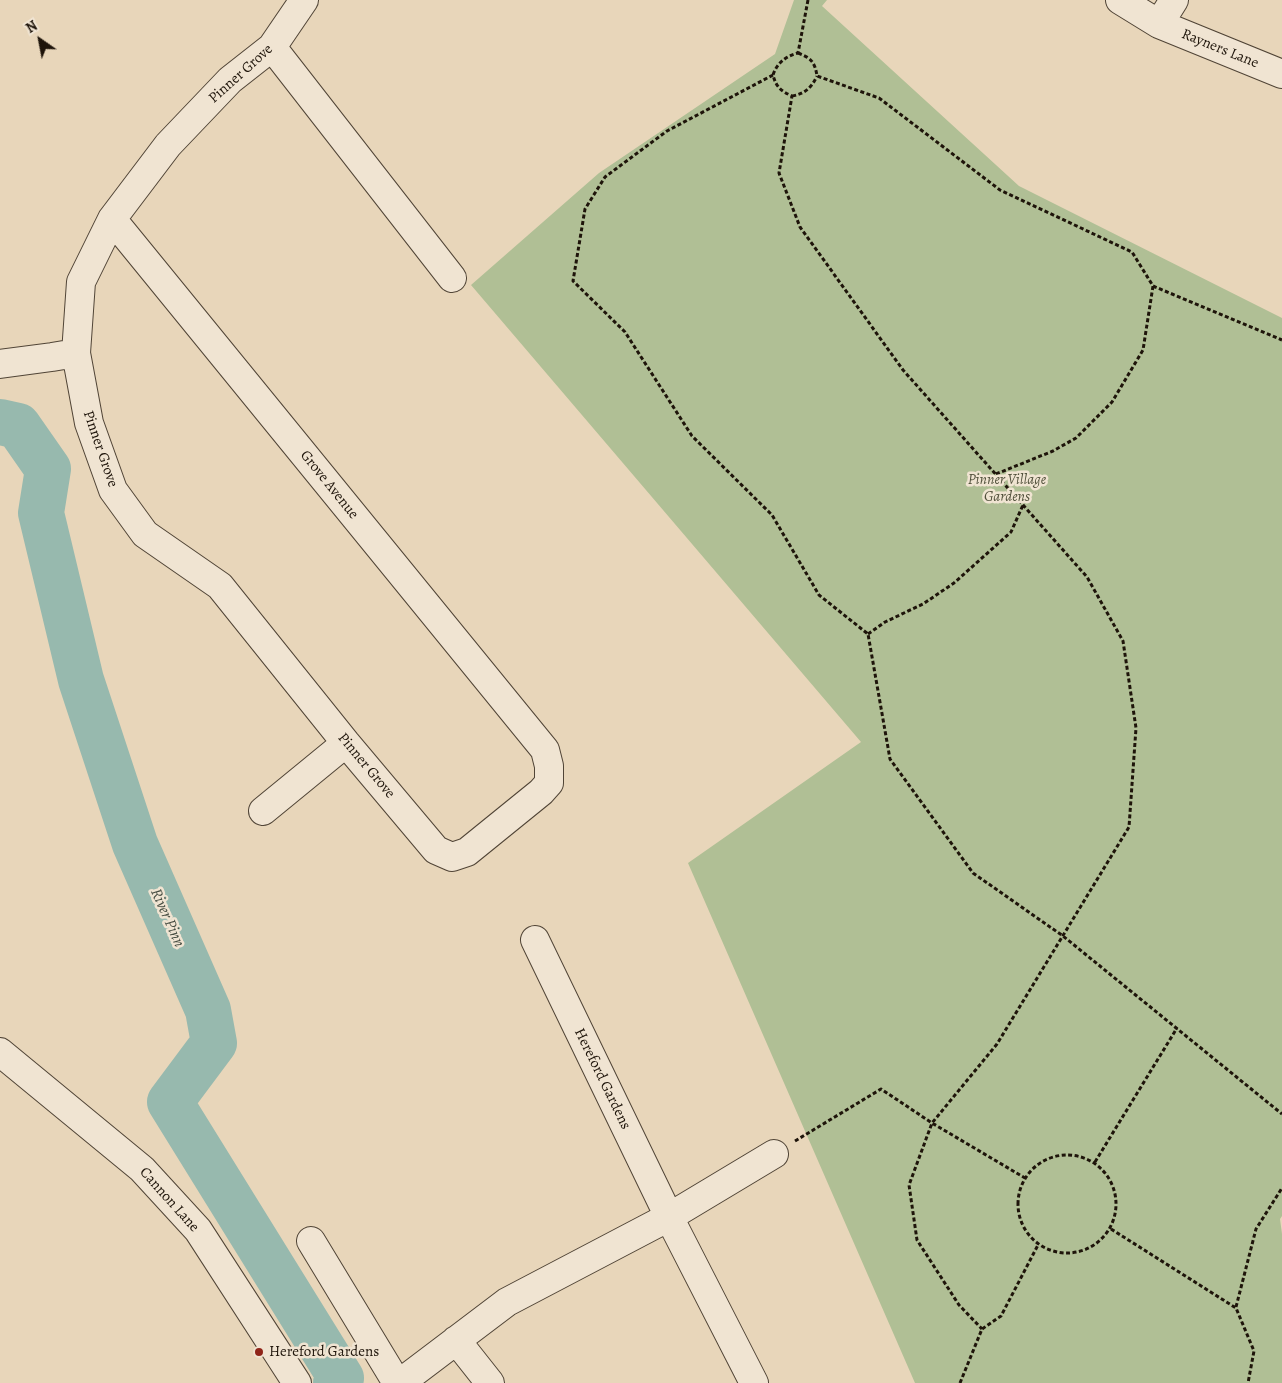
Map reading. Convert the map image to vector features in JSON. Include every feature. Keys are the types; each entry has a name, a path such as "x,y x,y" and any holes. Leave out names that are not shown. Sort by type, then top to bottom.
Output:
{"street":[{"name":"Pinner Grove","path":"304,0 272,46 230,80 168,145 112,219 82,282 76,353 89,423 113,490 145,534 220,586 346,743 436,850 452,857 467,852"},
{"name":"Rayners Lane","path":"1120,0 1158,24 1282,74"},
{"path":"1158,24 1174,0"},
{"path":"272,46 452,278"},
{"name":"Grove Avenue","path":"112,219 545,750 549,766 549,782 542,792 467,852"},
{"path":"0,364 52,358 76,353"},
{"path":"263,811 346,743"},
{"name":"Hereford Gardens","path":"535,940 669,1217 754,1383"},
{"name":"Cannon Lane","path":"0,1052 142,1169 198,1230 297,1383"},
{"path":"400,1383 507,1302 669,1217 774,1154"},
{"path":"311,1240 396,1383"},
{"path":"456,1340 490,1383"}],"path":[{"path":"798,53 808,0"},
{"path":"798,53 811,60 817,76 812,86 799,95 792,96 778,88 773,75 775,68 781,61 789,55 798,53"},
{"path":"773,75 667,131 605,177 585,209 573,281 625,332 692,436 772,515 819,595 868,634 890,758 974,873 1063,936 1282,1114"},
{"path":"817,76 879,98 1000,190 1132,252 1153,286 1282,340"},
{"path":"792,96 779,173 800,227 903,370 1087,577 1123,641 1136,728 1129,827 997,1044 932,1123 909,1186 917,1240 959,1305 982,1329"},
{"path":"996,474 1053,451 1076,438 1112,402 1143,350 1153,286"},
{"path":"868,634 885,622 923,604 954,584 1010,532 1023,506"},
{"path":"1095,1162 1177,1028"},
{"path":"774,1154 881,1089 932,1123 1025,1178"},
{"path":"1070,1154 1095,1162 1112,1181 1118,1205 1111,1229 1091,1249 1064,1254 1038,1245 1022,1226 1017,1202 1025,1178 1044,1160 1070,1154"},
{"path":"1236,1308 1256,1229 1282,1188"},
{"path":"1111,1229 1236,1308 1254,1351 1248,1383"},
{"path":"960,1383 982,1329 1001,1316 1038,1245"}],"green space":[{"name":"Pinner Village Gardens","path":"794,0 827,0 822,6 1019,186 1282,318 1282,1216 1280,1219 1282,1234 1282,1383 915,1383 688,863 861,742 471,285 599,173 775,54"}],"waterway":[{"name":"River Pinn","path":"0,422 18,426 48,469 41,513 81,680 135,844 208,1010 214,1043 170,1102 341,1378 336,1383"}],"place":[{"name":"Hereford Gardens","path":"259,1352"}]}
